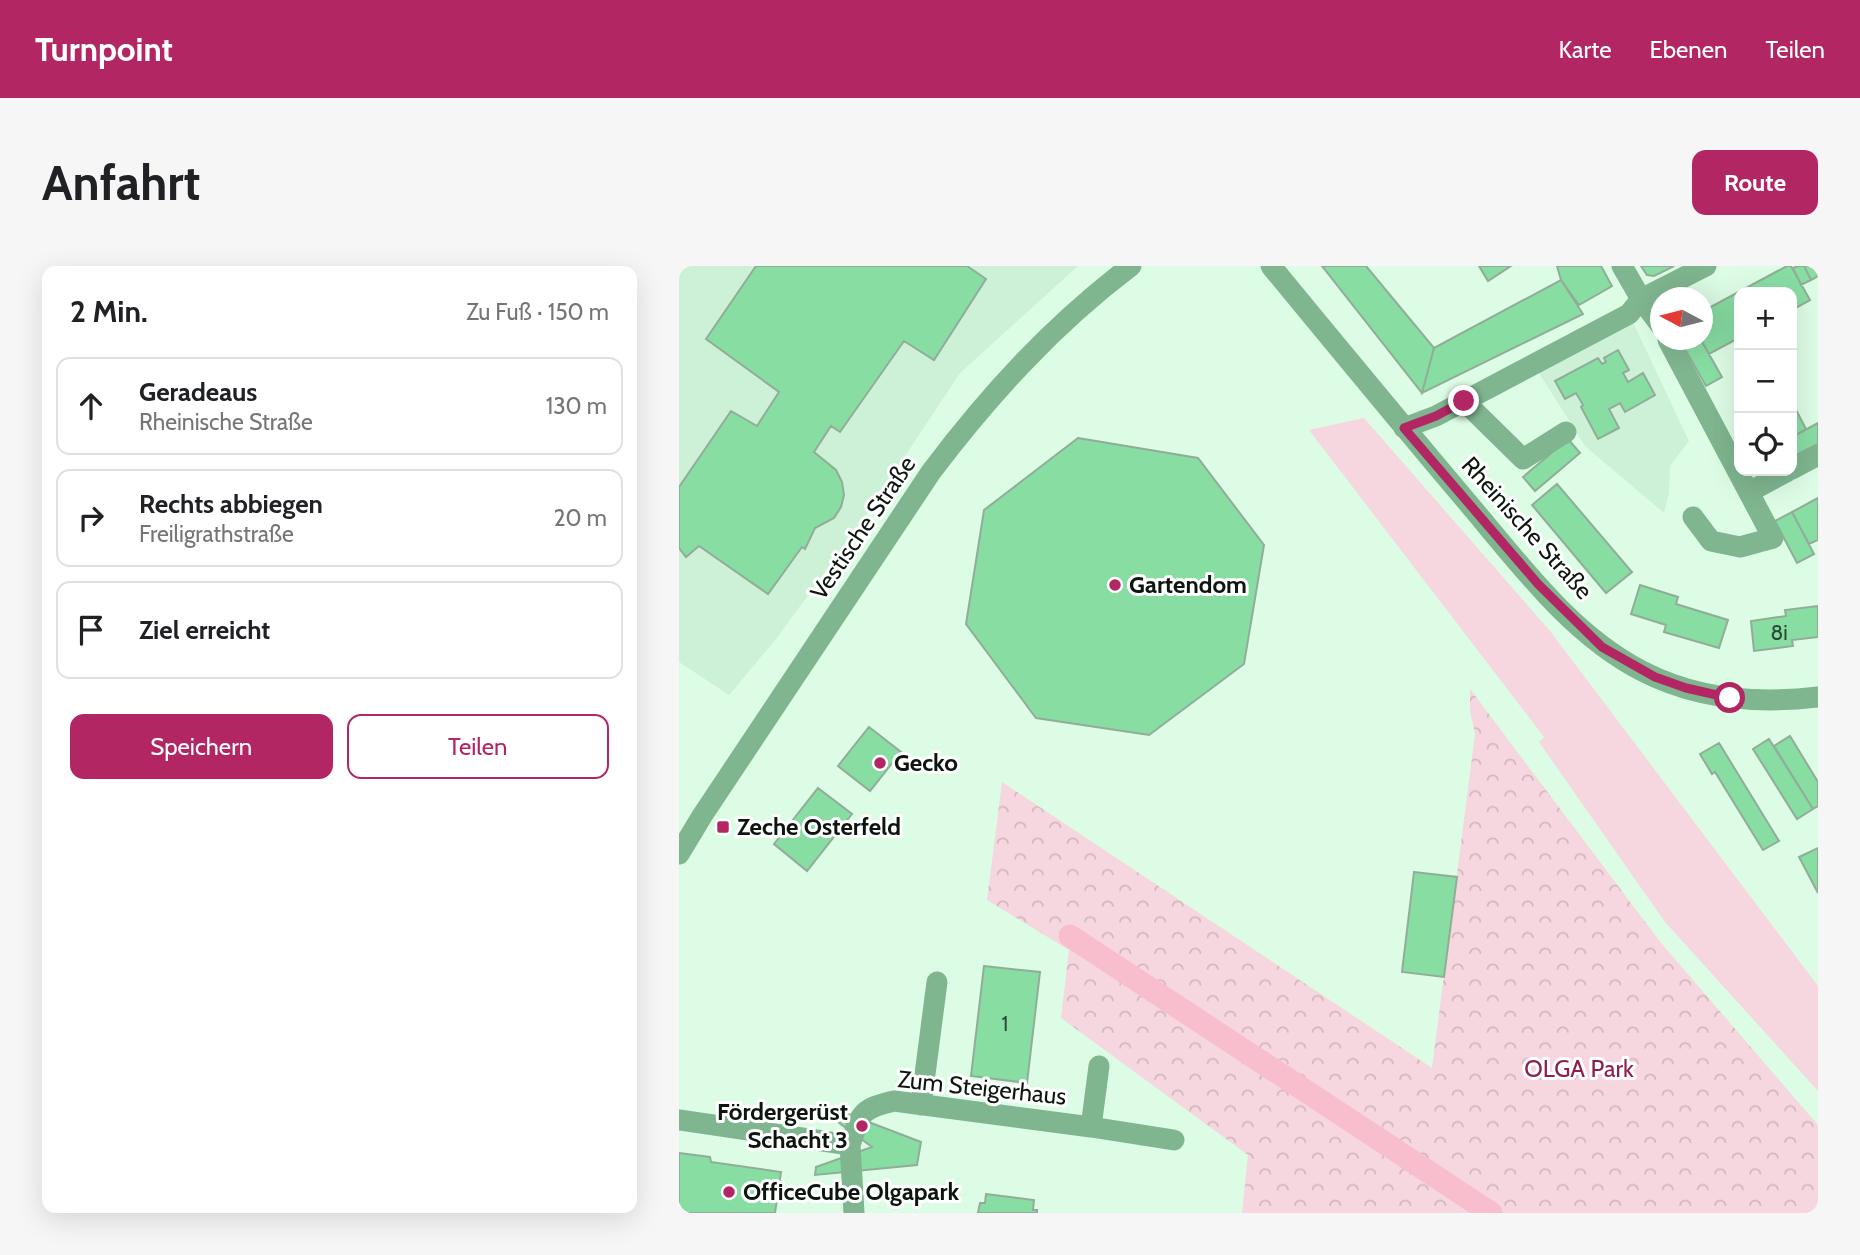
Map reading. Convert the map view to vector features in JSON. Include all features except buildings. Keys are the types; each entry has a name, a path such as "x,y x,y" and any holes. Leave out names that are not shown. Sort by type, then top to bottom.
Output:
{"street":[{"name":"Vestische Straße","path":"679,854 931,472 957,438 1040,343 1091,297 1131,266"},
{"name":"Rheinische Straße","path":"1271,266 1404,428 1538,584 1602,647 1655,677 1707,694 1769,700 1818,696"},
{"path":"1622,266 1650,311"},
{"path":"1404,428 1436,416 1629,314 1641,299 1706,266"},
{"path":"1673,350 1773,538 1740,547 1711,541 1693,517"},
{"path":"1464,401 1523,459 1566,432"},
{"path":"1797,466 1818,455"},
{"path":"1749,492 1779,476"},
{"path":"921,1105 937,982"},
{"name":"Zum Steigerhaus","path":"1091,1126 1100,1066"},
{"name":"Zum Steigerhaus","path":"854,1213 850,1145 860,1116 872,1106 894,1101 1091,1126 1174,1140"},
{"path":"679,1120 850,1145"}],"shaded area":[{"path":"679,266 1078,266 960,373 858,527 776,639 729,695 679,662"},
{"path":"1629,314 1689,441 1670,466 1669,493 1664,513 1585,446 1534,365"}],"green space":[{"path":"1364,418 1550,631 1818,986 1818,1091 1665,922 1539,742 1544,737 1309,430"},
{"name":"OLGA Park","path":"1470,689 1661,943 1818,1125 1818,1213 1242,1213 1248,1155 1061,1018 1069,950 987,900 1002,782 1432,1068 1475,734 1470,711"}],"waterway":[{"path":"1070,936 1491,1213"}],"place":[{"name":"Gartendom","path":"1115,585"},
{"name":"Gecko","path":"880,763"},
{"name":"Zeche Osterfeld","path":"723,827"},
{"name":"Fördergerüst Schacht 3","path":"862,1126"},
{"name":"OfficeCube Olgapark","path":"729,1192"}],"route":[{"path":"1464,401 1436,416 1404,428 1538,584 1602,647 1626,662 1671,683 1730,698"}]}
